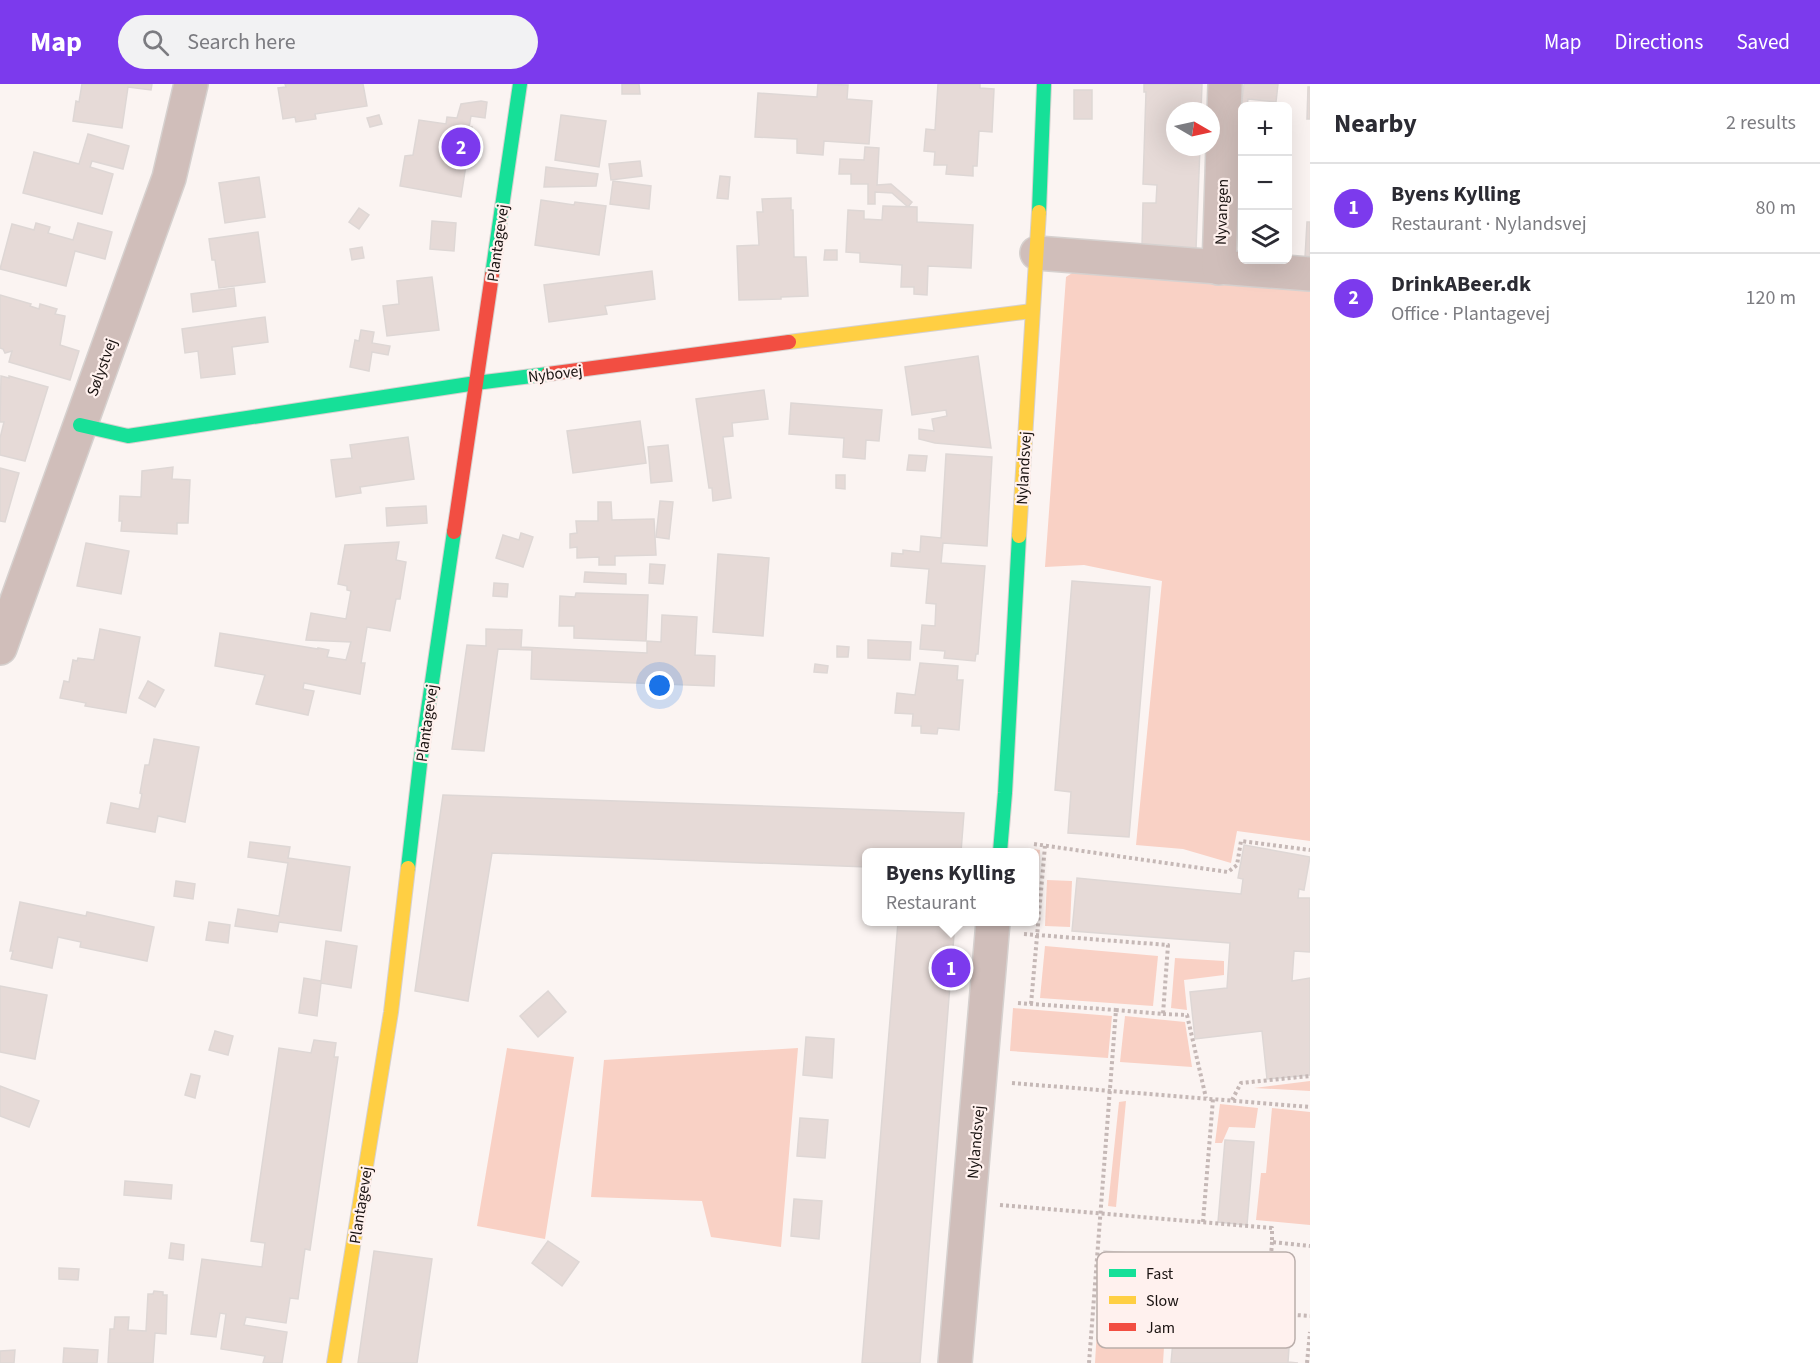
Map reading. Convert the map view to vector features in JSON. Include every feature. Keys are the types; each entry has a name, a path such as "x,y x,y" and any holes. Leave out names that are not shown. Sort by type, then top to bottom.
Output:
{"street":[{"name":"Sølystvej","path":"0,648 169,178 191,84"},
{"name":"Plantagevej","path":"334,1363 391,1012 420,764 520,84"},
{"name":"Nylandsvej","path":"1000,846 1037,252 1044,84"},
{"name":"Nyvangen","path":"1219,268 1226,84"},
{"name":"Nyvangen","path":"1037,252 1310,274"},
{"name":"Nybovej","path":"80,425 128,436 476,383 1032,311"},
{"name":"Nylandsvej","path":"956,1363 993,927"}],"path":[{"path":"1000,846 1045,846 1228,872 1237,865 1241,841 1310,850"},
{"path":"1039,922 1045,846"},
{"path":"1031,1004 1039,926"},
{"path":"993,927 1038,935 1168,945 1162,1014"},
{"path":"987,1000 1187,1015 1206,1098"},
{"path":"1097,1252 1116,1010"},
{"path":"1232,1100 1240,1083 1310,1076"},
{"path":"980,1080 1310,1107"},
{"path":"1203,1222 1213,1099"},
{"path":"969,1203 1272,1228 1271,1252"},
{"path":"1272,1242 1310,1246"},
{"path":"1089,1363 1097,1255"},
{"path":"1295,1315 1310,1316"},
{"path":"1307,1363 1310,1332"}],"shaded area":[{"path":"1083,266 1310,281 1310,841 1237,831 1231,863 1183,849 1136,845 1162,581 1084,565 1045,567 1066,277"},
{"path":"1047,880 1072,881 1070,927 1045,926"},
{"path":"1045,946 1158,956 1153,1006 1040,998"},
{"path":"1175,958 1224,961 1224,975 1184,980 1187,1010 1171,1008"},
{"path":"1013,1008 1112,1016 1108,1058 1010,1051"},
{"path":"1125,1016 1185,1022 1192,1067 1120,1062"},
{"path":"507,1048 574,1057 545,1239 477,1226"},
{"path":"798,1048 781,1247 711,1237 702,1201 591,1197 604,1060"},
{"path":"1310,1081 1310,1091 1254,1088"},
{"path":"1126,1101 1116,1207 1108,1206 1119,1102"},
{"path":"1220,1104 1258,1108 1255,1128 1229,1127 1222,1143 1215,1143"},
{"path":"1272,1108 1310,1112 1310,1225 1256,1220 1261,1173 1266,1173"},
{"path":"1097,1330 1097,1348 1164,1348 1163,1363 1095,1363"}],"building":[{"path":"82,84 152,84 151,90 128,87 122,128 73,121 76,101 79,102"},
{"path":"285,84 363,84 367,106 315,114 316,119 296,122 295,117 283,119 278,88 286,87"},
{"path":"622,84 639,84 640,94 622,94"},
{"path":"818,84 848,85 847,99 872,101 869,144 824,141 823,155 797,153 797,139 755,137 758,93 817,97"},
{"path":"938,84 980,84 980,88 994,89 992,132 979,131 977,166 973,166 973,176 946,174 947,165 934,165 935,152 924,151 926,129 935,130"},
{"path":"1144,84 1202,84 1201,102 1166,102 1166,156 1200,156 1196,249 1142,247 1143,203 1156,203 1157,185 1143,184 1146,92 1144,92"},
{"path":"1244,84 1278,84 1276,102 1248,99 1248,102 1242,102"},
{"path":"1308,87 1310,87 1310,119 1307,119"},
{"path":"1074,90 1092,90 1092,119 1074,119"},
{"path":"487,102 485,118 471,116 469,127 472,127 461,197 400,186 405,156 413,155 419,120 446,124 447,117 457,118 461,104"},
{"path":"379,115 382,124 370,127 367,118"},
{"path":"561,115 606,121 599,167 555,160"},
{"path":"88,134 129,146 123,169 92,161 90,167 113,174 102,214 23,193 34,152 79,164"},
{"path":"865,147 879,148 877,185 891,184 912,202 908,207 892,193 875,192 875,204 868,204 868,184 851,184 851,174 839,174 840,159 864,160"},
{"path":"1231,149 1238,150 1238,167 1235,167"},
{"path":"640,161 642,176 611,180 609,164"},
{"path":"546,167 598,174 596,186 544,187"},
{"path":"720,176 730,177 728,199 717,198"},
{"path":"259,177 265,217 225,223 219,183"},
{"path":"613,181 651,186 649,209 610,204"},
{"path":"1231,185 1238,186 1238,199 1230,199"},
{"path":"791,198 794,257 806,257 808,296 739,300 737,246 759,245 757,212 763,212 762,199"},
{"path":"541,200 574,205 575,202 606,206 599,255 535,245"},
{"path":"883,206 917,207 917,222 973,225 971,268 928,266 927,295 914,294 914,287 901,287 902,265 860,262 860,253 846,252 848,210 864,211 864,219 882,220"},
{"path":"359,208 369,215 359,229 349,222"},
{"path":"432,221 456,223 454,251 430,249"},
{"path":"1307,222 1310,222 1310,257 1305,257"},
{"path":"36,223 50,227 48,233 73,240 78,223 112,232 105,259 75,251 66,286 0,269 12,224 34,230"},
{"path":"258,232 265,282 219,288 209,239"},
{"path":"362,247 364,258 352,260 350,249"},
{"path":"825,250 837,250 837,260 824,260"},
{"path":"652,271 655,299 605,306 607,314 549,322 544,285"},
{"path":"432,277 439,330 387,336 383,306 399,304 397,281"},
{"path":"234,288 236,306 193,312 191,294"},
{"path":"0,295 31,304 30,306 39,309 40,304 57,309 55,314 65,316 60,345 79,351 70,380 9,362 12,351 5,353 0,348"},
{"path":"265,317 268,342 232,347 235,374 201,378 198,351 185,353 182,329"},
{"path":"361,330 374,332 372,343 390,346 388,355 372,352 369,371 350,367 355,340 359,341"},
{"path":"978,356 991,448 935,443 919,439 919,429 934,431 932,419 947,416 946,410 912,415 905,367"},
{"path":"1,376 9,378 9,376 48,387 25,461 0,455 0,438 4,422 0,422"},
{"path":"764,390 768,419 732,423 733,436 723,437 731,498 713,501 712,488 709,488 696,399"},
{"path":"791,403 882,410 879,441 866,440 865,459 843,457 844,438 789,434"},
{"path":"640,421 646,463 573,473 567,431"},
{"path":"408,437 414,479 360,487 361,493 336,497 331,460 352,458 350,445"},
{"path":"668,445 672,481 651,483 648,447"},
{"path":"946,454 992,457 987,546 943,543 941,563 985,566 978,654 976,654 975,661 944,658 945,651 920,649 922,625 935,626 936,604 926,603 929,569 891,566 892,553 903,554 903,550 920,552 921,536 941,538"},
{"path":"909,455 927,456 925,471 907,470"},
{"path":"173,467 172,479 190,480 188,523 177,523 177,534 121,531 120,496 141,497 142,471"},
{"path":"0,468 19,473 5,522 0,521"},
{"path":"836,475 845,475 845,489 836,488"},
{"path":"660,501 673,502 669,539 656,537"},
{"path":"598,502 611,502 612,520 654,519 656,555 615,556 615,565 599,565 599,557 577,558 577,547 570,548 570,534 577,533 576,521 598,521"},
{"path":"426,506 427,523 387,526 386,508"},
{"path":"521,533 533,537 523,567 496,558 503,535 519,540"},
{"path":"399,542 396,560 406,562 400,599 396,599 390,631 367,627 361,663 365,663 360,694 304,683 303,689 314,691 308,715 256,704 265,675 215,666 220,633 329,650 327,657 346,660 351,642 306,640 311,613 346,619 351,591 347,590 347,586 338,584 345,545"},
{"path":"86,543 129,551 121,594 77,586"},
{"path":"718,554 769,558 763,636 713,632"},
{"path":"650,564 665,565 663,584 649,583"},
{"path":"585,572 626,574 626,584 584,582"},
{"path":"1072,581 1150,587 1129,837 1068,833 1071,792 1055,790"},
{"path":"494,583 508,584 507,597 493,596"},
{"path":"576,593 648,595 646,641 574,638 574,626 559,626 560,596 575,597"},
{"path":"662,615 697,617 695,655 715,656 714,686 531,679 532,650 498,649 484,751 452,749 467,645 486,646 486,629 522,630 521,647 647,653 647,641 661,642"},
{"path":"100,629 140,637 126,713 85,706 86,703 60,698 64,681 69,682 73,660 77,661 78,658 94,660"},
{"path":"868,640 911,642 910,660 868,658"},
{"path":"837,646 849,647 848,657 837,657"},
{"path":"920,663 958,666 957,680 963,680 959,730 938,728 937,734 921,733 921,726 912,726 913,714 895,713 897,693 915,695"},
{"path":"815,664 828,666 827,673 814,672"},
{"path":"148,681 164,690 155,707 139,698"},
{"path":"154,739 199,747 185,822 158,816 155,832 107,823 111,803 139,809 145,765 149,765"},
{"path":"443,795 964,813 961,848 862,848 862,867 492,853 468,1001 415,991"},
{"path":"250,842 290,847 288,858 350,867 341,931 279,922 277,932 235,926 238,909 279,916 288,863 248,857"},
{"path":"1244,845 1310,857 1304,890 1299,889 1298,898 1310,898 1310,952 1294,951 1292,981 1310,978 1310,1075 1267,1079 1262,1031 1195,1039 1190,992 1227,988 1230,943 1072,931 1077,878 1241,894 1243,879 1238,878"},
{"path":"176,881 195,884 193,899 174,896"},
{"path":"20,902 86,916 87,912 154,927 147,961 80,947 81,942 58,937 52,968 11,959 13,951 10,951"},
{"path":"209,922 230,925 228,943 206,940"},
{"path":"898,926 955,926 920,1363 862,1363"},
{"path":"326,941 357,946 351,988 321,983 317,1016 299,1013 304,978 321,981"},
{"path":"0,986 47,995 35,1059 0,1052"},
{"path":"548,991 566,1012 538,1037 520,1016"},
{"path":"215,1031 233,1036 228,1055 209,1050"},
{"path":"806,1037 834,1039 832,1078 803,1075"},
{"path":"314,1040 336,1043 334,1057 338,1057 310,1250 305,1249 298,1299 290,1298 286,1323 246,1317 244,1325 287,1332 282,1363 263,1363 265,1356 221,1349 226,1314 220,1313 216,1337 191,1334 202,1259 262,1267 265,1243 251,1241 279,1048 311,1053"},
{"path":"191,1074 200,1076 195,1098 185,1095"},
{"path":"0,1086 39,1101 29,1127 0,1116"},
{"path":"800,1118 828,1120 825,1158 797,1156"},
{"path":"1225,1140 1254,1142 1247,1225 1218,1222"},
{"path":"125,1181 172,1185 171,1199 124,1195"},
{"path":"794,1199 822,1201 819,1239 791,1236"},
{"path":"548,1241 579,1262 562,1286 532,1263"},
{"path":"171,1243 184,1245 183,1260 169,1258"},
{"path":"374,1251 432,1259 417,1363 358,1363"},
{"path":"59,1268 79,1269 78,1280 59,1279"},
{"path":"154,1291 167,1295 166,1334 155,1333 153,1363 108,1363 110,1329 114,1329 115,1317 129,1317 128,1330 146,1331 148,1294 153,1294"},
{"path":"64,1348 98,1350 97,1363 63,1363"},
{"path":"1172,1348 1289,1348 1288,1362 1298,1363 1171,1363"},
{"path":"15,1350 14,1363 0,1363 0,1351"}],"traffic: fast":[{"path":"492,275 520,84"},
{"path":"1039,212 1044,84"},
{"path":"80,425 128,436 548,374"},
{"path":"408,868 420,764 454,532"},
{"path":"1000,848 1019,536"}],"traffic: slow":[{"path":"1019,536 1039,212"},
{"path":"789,342 1032,311"},
{"path":"334,1363 391,1012 408,868"}],"traffic: jam":[{"path":"454,532 492,275"},
{"path":"548,374 789,342"}],"place":[{"name":"DrinkABeer.dk","path":"461,147"},
{"name":"Byens Kylling","path":"951,968"}]}
